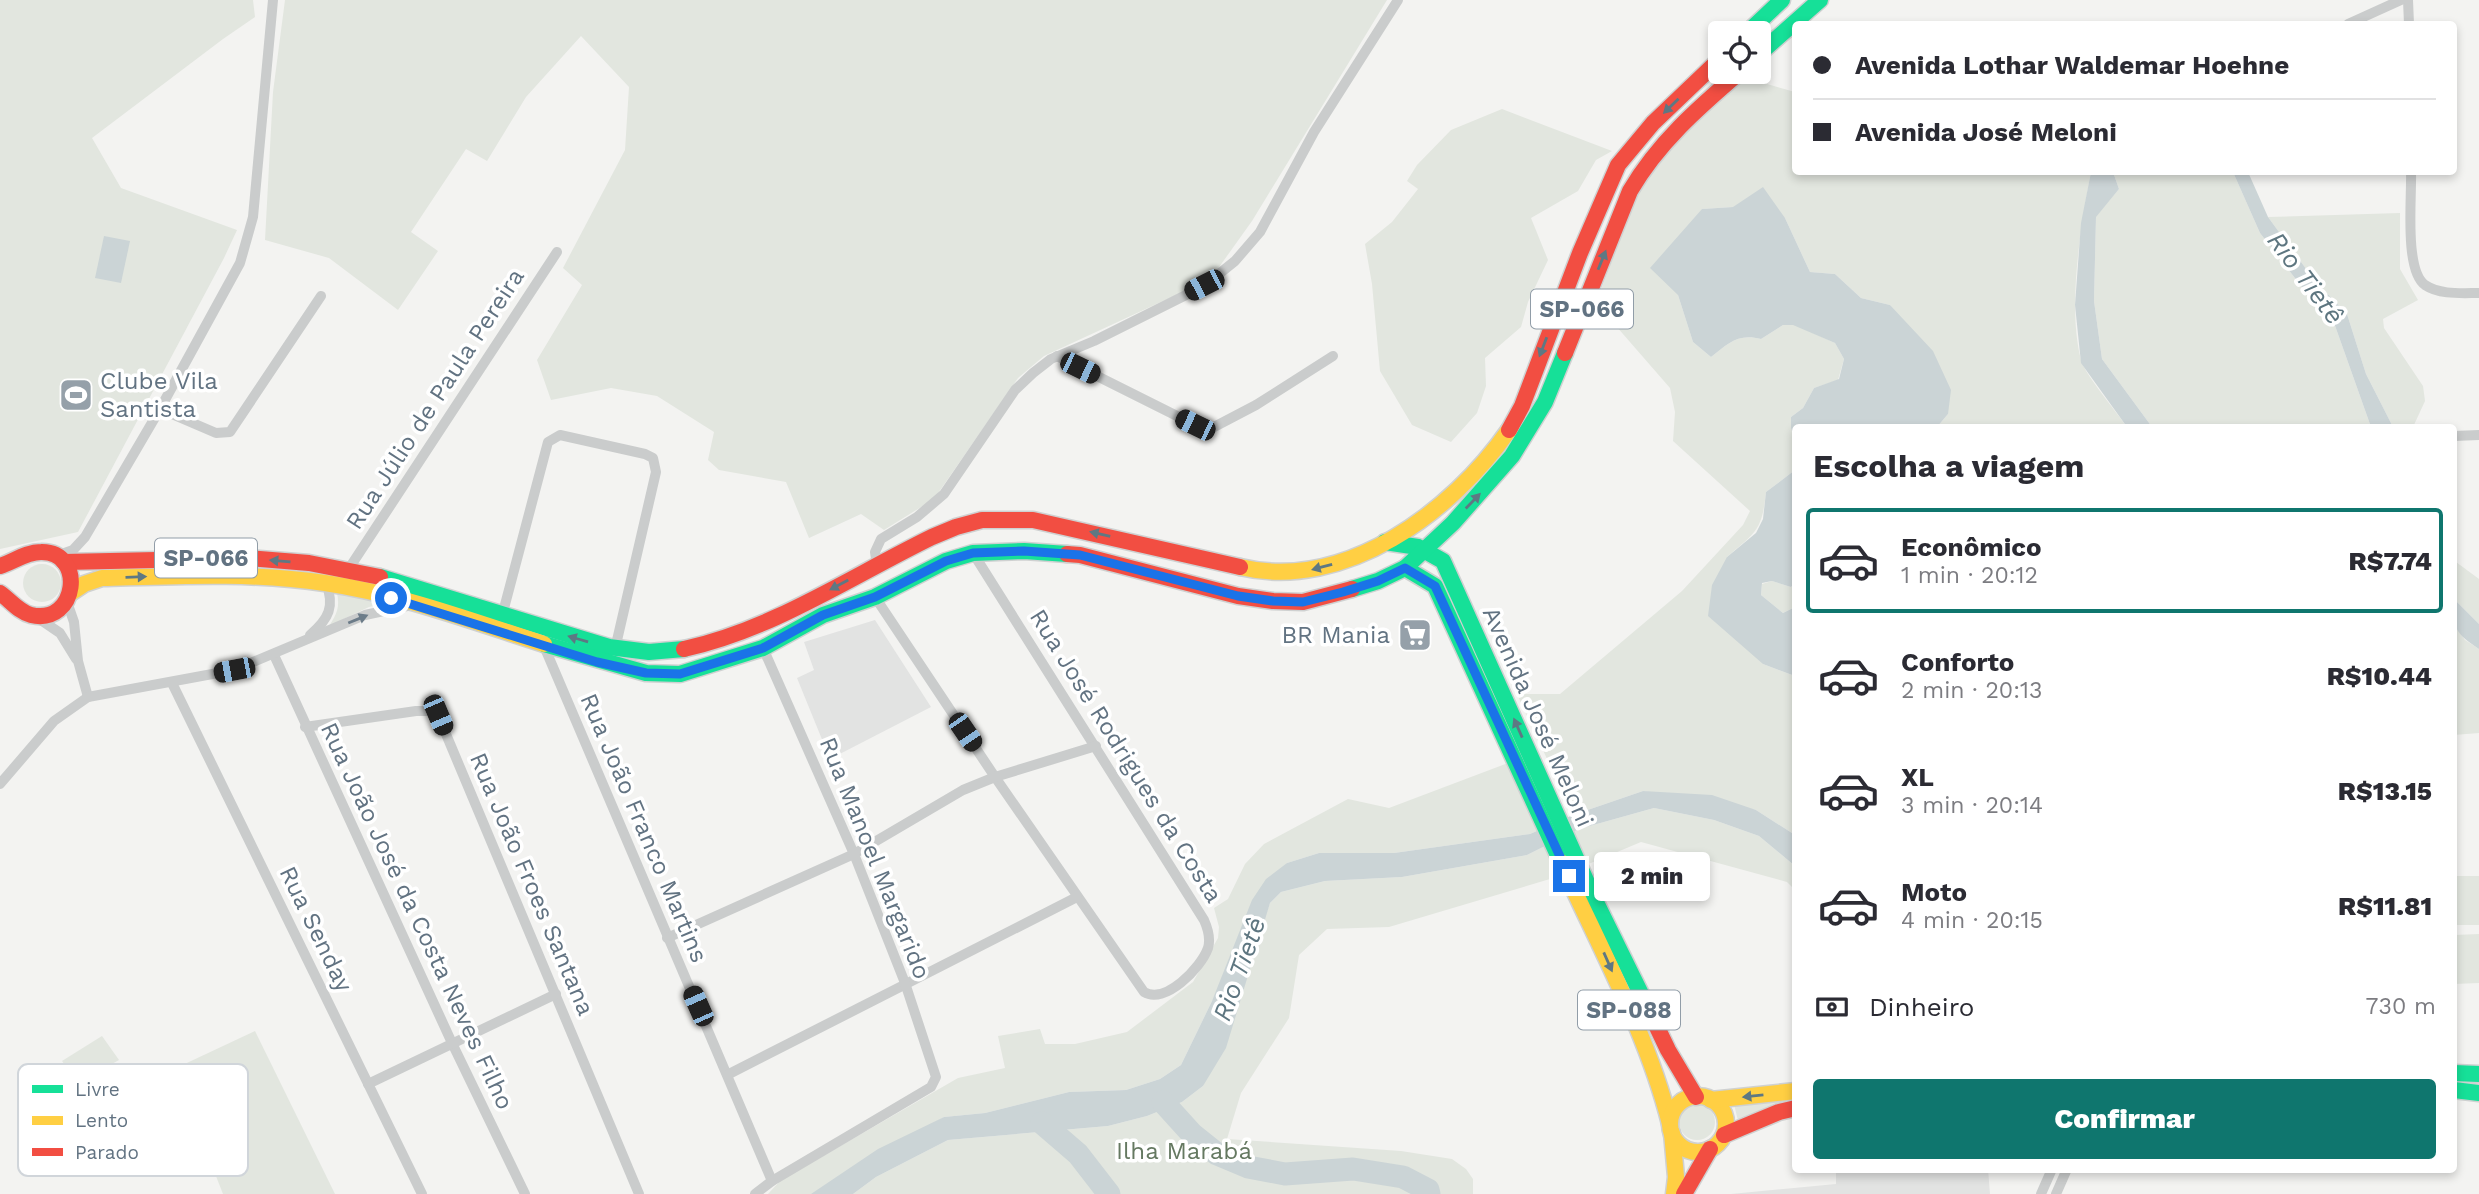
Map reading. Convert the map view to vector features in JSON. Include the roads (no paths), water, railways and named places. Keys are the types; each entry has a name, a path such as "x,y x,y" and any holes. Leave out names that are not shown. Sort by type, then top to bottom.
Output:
{"main road":[{"path":"1760,21 1782,0"},
{"path":"1797,21 1821,0"},
{"path":"1771,44 1792,25"},
{"name":"SP-066","path":"19,559 37,552 60,559 100,564 187,558 240,558 318,565 436,592 615,649 649,652 684,649 731,635 812,600 928,538 962,525 1001,519 1038,521 1256,571 1282,573 1330,565 1371,550 1425,516 1484,464 1512,425 1618,165 1655,122 1708,71"},
{"name":"SP-066","path":"32,615 52,614 93,580 242,574 326,583 417,604 544,646 646,673 680,674 763,648 823,615 875,597 946,561 973,553 1024,551 1080,555 1238,596 1273,601 1303,602 1343,592 1378,581 1405,568 1426,550 1497,476 1545,402 1630,191 1642,168 1660,145 1727,84"},
{"path":"1385,542 1426,550"},
{"name":"Avenida José Meloni","path":"1426,550 1443,561 1541,797 1587,899 1662,1091 1671,1129 1676,1177 1674,1194"},
{"path":"0,566 19,559"},
{"path":"15,605 10,596 9,576 19,559"},
{"path":"60,559 71,575 70,597"},
{"name":"Avenida José Meloni","path":"1405,568 1435,586 1541,797"},
{"path":"0,593 32,615"},
{"name":"Avenida José Meloni","path":"1587,899 1668,1050 1704,1098"},
{"path":"2457,1073 2479,1074"},
{"path":"2457,1090 2479,1093"},
{"path":"1710,1149 1692,1151 1683,1147 1671,1129 1675,1108 1681,1102 1792,1091"},
{"name":"SP-088","path":"1704,1098 1718,1105 1726,1119 1724,1135"},
{"path":"1684,1194 1710,1149 1724,1135 1792,1109"}],"street":[{"path":"60,559 85,537 235,273 249,236 253,216 273,0"},
{"path":"877,565 875,552 881,539 917,516 944,494 1015,390 1033,373 1057,356 1094,341 1204,285 1235,261 1261,232 1314,132 1398,0"},
{"path":"2354,21 2388,3 2400,0"},
{"path":"2408,0 2409,21"},
{"path":"2412,175 2412,258 2416,274 2424,284 2437,290 2479,293"},
{"name":"Rua Júlio de Paula Pereira","path":"348,570 557,252"},
{"path":"160,409 216,433 230,432 321,296"},
{"path":"1057,356 1195,425 1214,427 1256,405 1333,356"},
{"path":"502,615 548,442 560,435 645,454 653,458 656,471 615,649"},
{"path":"2457,436 2479,435"},
{"name":"Rua José Rodrigues da Costa","path":"973,553 1205,920 1208,929 1207,949 1194,969 1164,995 1150,996 1144,992 1077,897"},
{"path":"302,642 317,629 328,614 331,603 326,583"},
{"path":"70,597 78,661 88,697"},
{"path":"729,1074 1077,897 875,597"},
{"path":"0,784 54,721 88,697 234,670 365,615 417,604"},
{"path":"32,615 60,633 78,661"},
{"name":"Rua João Franco Martins","path":"544,646 667,938 729,1074 772,1181"},
{"name":"Rua Manoel Margarido","path":"763,648 854,854 905,983 935,1073 935,1080 930,1087 772,1181"},
{"name":"Rua João José da Costa Neves Filho","path":"274,655 305,727 525,1194"},
{"name":"Rua Senday","path":"172,683 422,1194"},
{"name":"Rua João Froes Santana","path":"305,727 416,711 436,712 639,1194"},
{"path":"667,938 854,854 963,790 995,777 1096,746"},
{"path":"369,1084 556,994"},
{"path":"2041,1194 2050,1173"},
{"path":"2056,1194 2065,1173"},
{"path":"755,1194 772,1181"}],"water":[{"path":"2090,175 2114,175 2119,189 2096,217 2094,301 2102,359 2150,424 2125,424 2081,363 2075,305 2081,223"},
{"name":"Rio Tietê","path":"2234,175 2249,175 2268,217 2315,281 2347,314 2366,374 2391,424 2370,424 2333,320 2308,295 2260,233"},
{"path":"1763,187 1785,218 1810,272 1835,274 1861,298 1890,305 1933,351 1951,390 1948,414 1940,424 1792,424 1792,431 1791,417 1803,408 1814,388 1839,379 1844,359 1835,343 1793,325 1783,325 1761,339 1746,337 1734,340 1711,357 1693,342 1678,295 1650,268 1702,209 1733,207"},
{"path":"104,236 130,241 121,283 95,278"},
{"path":"1792,472 1792,586 1772,581 1762,583 1761,595 1783,613 1792,608 1792,675 1763,664 1708,616 1712,585 1727,557 1756,533 1763,519 1766,492"},
{"path":"2457,602 2479,624 2479,649 2457,629"},
{"name":"Rio Tietê","path":"1643,791 1712,795 1756,810 1792,833 1792,864 1759,836 1714,820 1654,808 1579,829 1527,855 1402,877 1325,881 1281,892 1270,903 1226,1048 1203,1086 1182,1102 1147,1116 1108,1126 948,1140 876,1177 853,1194 811,1194 878,1149 944,1117 985,1113 1069,1092 1126,1090 1160,1079 1181,1065 1212,1001 1252,900 1266,879 1287,863 1319,853 1394,853 1530,834 1573,815"}],"waterway":[{"path":"1163,1102 1192,1134 1217,1154 1248,1167 1285,1174 1353,1169 1403,1177 1428,1190 1429,1194"},
{"path":"1042,1123 1078,1154 1109,1194"}],"place":[{"name":"Clube Vila Santista","path":"76,395"},
{"name":"BR Mania","path":"1415,635"}],"park label":[{"name":"Ilha Marabá","path":"1184,1151"}]}
